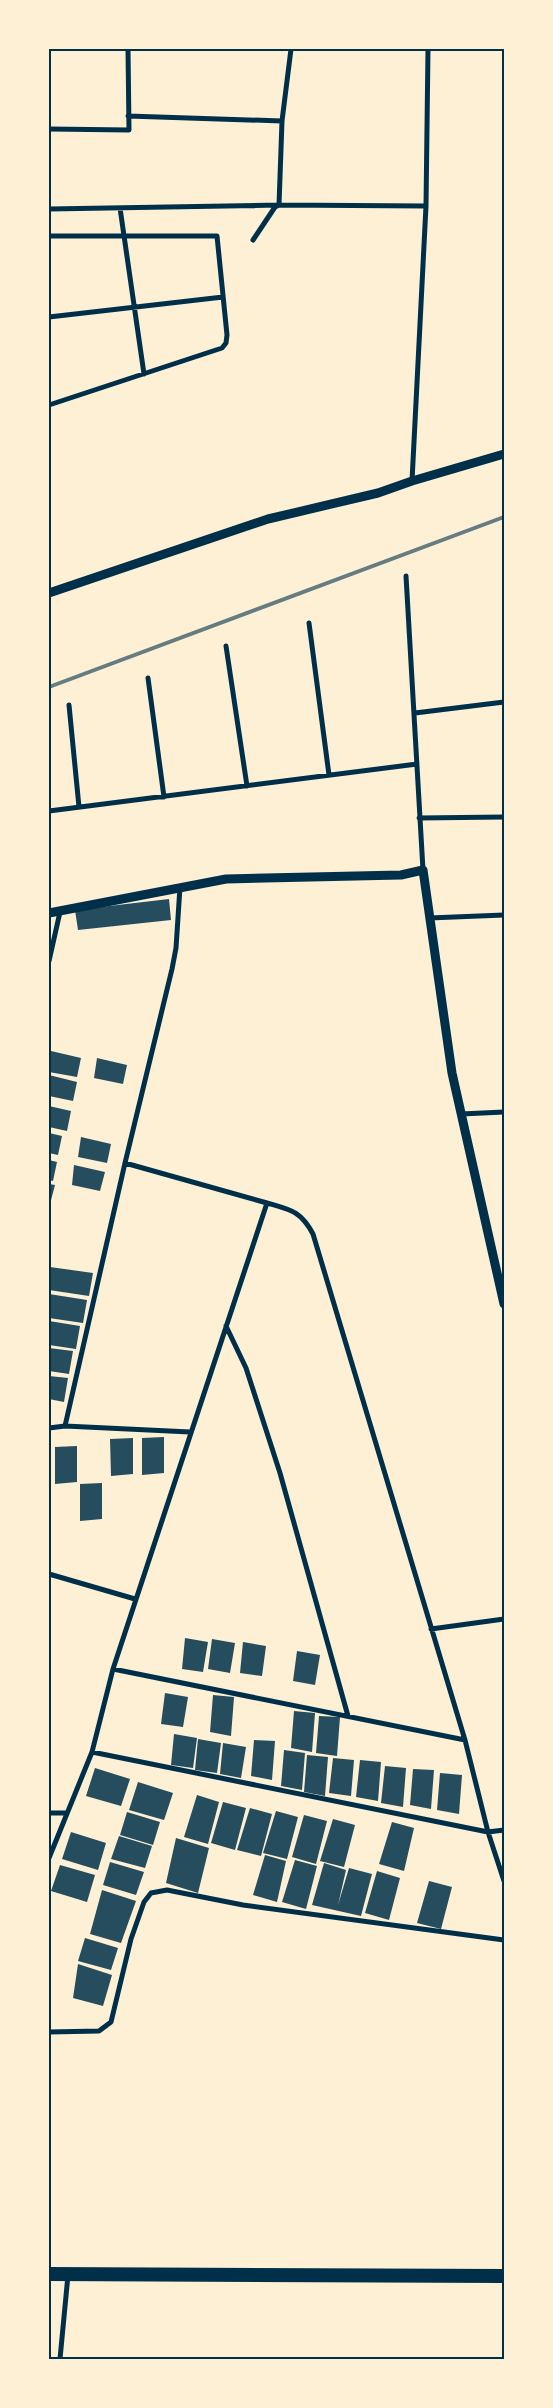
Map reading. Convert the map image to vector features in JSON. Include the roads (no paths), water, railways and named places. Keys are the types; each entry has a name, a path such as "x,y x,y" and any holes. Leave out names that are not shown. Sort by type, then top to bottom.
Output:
{"highway":[{"path":"49,2274 504,2276"}],"street":[{"path":"49,129 129,130 128,49"},
{"path":"279,205 282,120 291,49"},
{"path":"412,481 426,206 428,49"},
{"path":"128,116 282,120"},
{"path":"253,240 275,207 279,205"},
{"path":"49,209 279,205 426,206"},
{"path":"120,208 144,374"},
{"path":"49,236 217,236 227,335 226,343 222,348 49,406"},
{"path":"49,317 135,309 224,297"},
{"path":"49,593 268,519 378,493 504,454"},
{"path":"406,576 415,712 419,818 429,918 452,1073 504,1304"},
{"path":"309,623 329,775"},
{"path":"226,646 247,786"},
{"path":"148,678 164,796"},
{"path":"415,712 504,702"},
{"path":"69,705 79,808"},
{"path":"49,811 417,764"},
{"path":"419,818 504,817"},
{"path":"49,913 226,879 400,875 423,870"},
{"path":"65,1426 125,1163 172,969 176,948 180,887"},
{"path":"49,961 60,912"},
{"path":"429,918 504,915"},
{"path":"461,1114 504,1112"},
{"path":"125,1163 295,1211 305,1220 313,1234 465,1740 488,1832 504,1881"},
{"path":"49,1858 65,1813 92,1752 113,1669 135,1599 267,1203"},
{"path":"226,1326 246,1368 280,1473 348,1716"},
{"path":"49,1428 65,1426 190,1432"},
{"path":"49,1574 135,1599"},
{"path":"431,1628 504,1619"},
{"path":"113,1669 465,1740"},
{"path":"92,1752 488,1832 504,1830"},
{"path":"49,1813 65,1813"},
{"path":"49,2032 99,2031 111,2022 131,1938 144,1902 151,1893 167,1890 244,1905 504,1940"},
{"path":"60,2359 68,2274"}],"railway":[{"path":"49,687 504,517"}]}
